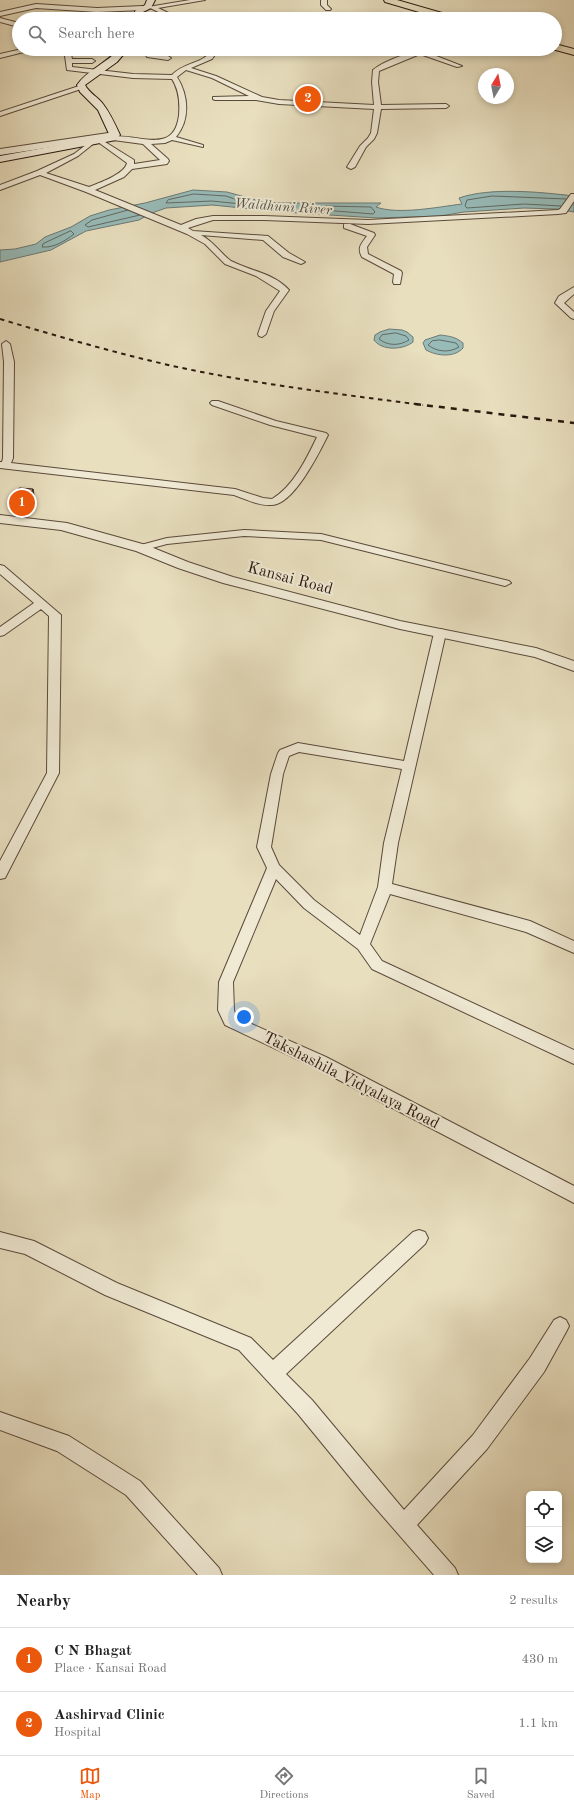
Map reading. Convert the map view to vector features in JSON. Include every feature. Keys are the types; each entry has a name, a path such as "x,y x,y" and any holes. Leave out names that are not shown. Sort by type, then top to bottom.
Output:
{"main road":[{"path":"388,0 439,12"},
{"path":"401,0 434,12"},
{"path":"139,12 148,5"},
{"path":"562,45 574,48"},
{"path":"562,49 574,52"},
{"path":"0,159 96,142 114,136 100,105 83,90 82,85 84,81 118,56"}],"street":[{"path":"36,6 42,0"},
{"path":"0,14 36,6 97,10 202,0"},
{"path":"324,0 324,5 328,9"},
{"path":"148,5 163,12"},
{"path":"0,20 12,23"},
{"path":"0,56 12,53"},
{"path":"68,56 69,70 146,77 174,77 180,70 212,56"},
{"path":"149,56 168,58"},
{"path":"350,167 363,146 373,136 378,107 375,82 376,70 409,56"},
{"path":"431,56 459,66"},
{"path":"69,61 92,61"},
{"path":"186,68 214,77 258,98"},
{"path":"0,152 114,136 144,141 164,141 172,138 177,134 182,124 184,108 182,92 174,77"},
{"path":"0,114 82,87"},
{"path":"215,98 258,98 279,102 378,107 446,106"},
{"path":"172,138 201,146"},
{"path":"89,190 122,175 130,167 162,162 165,160 144,141"},
{"path":"0,188 40,173 76,155 96,142 131,162 130,167"},
{"path":"40,173 121,202 168,224 190,232 208,242 228,262 259,274 285,290 270,311 262,334"},
{"path":"180,228 213,218 264,218 368,222 564,212 574,196"},
{"path":"334,221 371,235 364,243 363,252 365,255 398,273 397,282"},
{"path":"190,232 266,238 286,255 301,262"},
{"path":"574,290 562,298 559,303 574,316"},
{"path":"6,344 9,362 8,458 3,465 235,492 274,502 280,499 292,486 317,449 323,435 273,423 215,403"},
{"name":"Kansai Road","path":"0,519 62,526 141,548 183,565 228,580 400,625 557,659 574,666"},
{"path":"141,548 167,541 244,532 321,537 505,584"},
{"path":"0,568 55,615 53,773 0,874"},
{"path":"0,632 42,604"},
{"path":"363,945 385,887 391,843 440,633"},
{"path":"409,766 298,747 284,753 277,774 264,847 274,868 309,904 363,945 377,965 574,1057"},
{"name":"Takshashila Vidyalaya Road","path":"274,868 226,982 226,1010 230,1021 320,1062 574,1195"},
{"path":"385,887 530,927 574,947"},
{"path":"273,1373 419,1238"},
{"path":"0,1240 28,1247 111,1290 245,1344 305,1406 404,1525 448,1575"},
{"path":"404,1525 480,1442 537,1365 560,1326"},
{"path":"0,1421 62,1443 132,1488 212,1575"}],"water":[{"name":"Waldhuni River","path":"193,190 227,192 263,202 381,203 376,207 395,210 418,210 462,204 459,198 486,192 516,191 574,196 574,212 556,209 524,208 464,212 440,216 377,218 282,212 212,205 166,208 139,220 86,231 51,250 0,262 0,250 15,249 36,244 45,237 71,227 90,216"},
{"path":"389,329 407,332 413,337 413,342 404,347 387,348 378,344 374,340 375,335"},
{"path":"440,335 458,339 463,343 463,348 450,355 435,354 426,350 423,343 425,340"}],"building":[{"path":"19,488 33,489 24,507 9,505"}],"railway":[{"path":"0,319 108,350 173,366 297,388 420,405"},
{"path":"415,404 420,405"},
{"path":"420,405 574,423"}],"place":[{"name":"Aashirvad Clinic","path":"308,99"},
{"name":"C N Bhagat","path":"22,503"}]}
